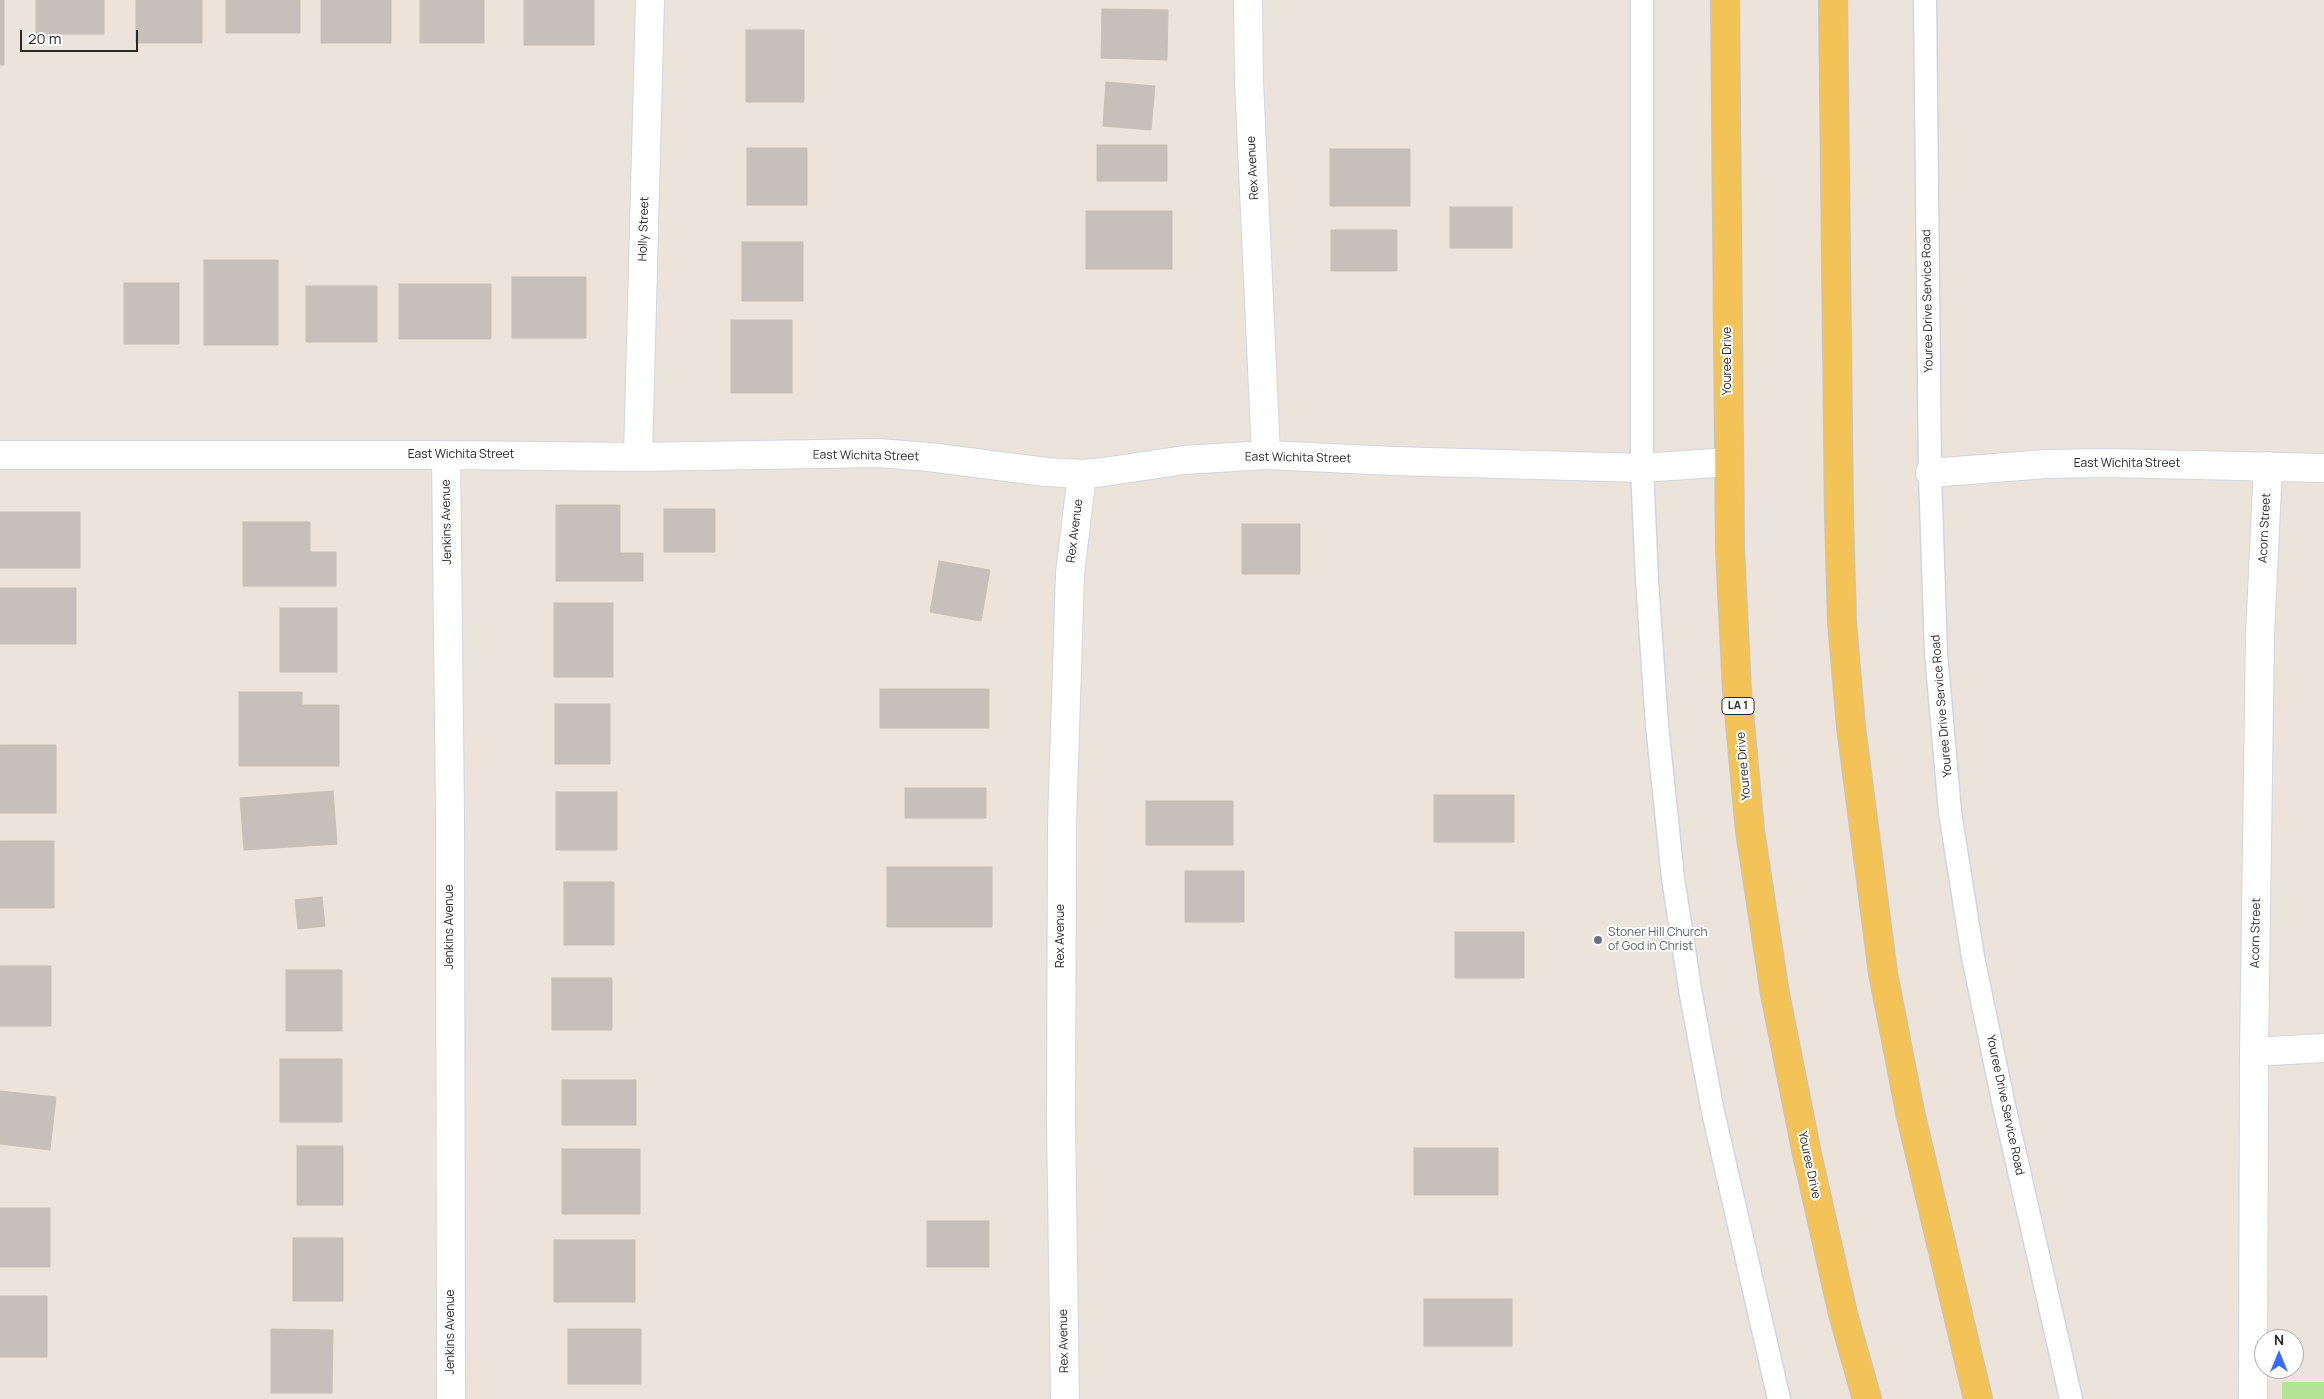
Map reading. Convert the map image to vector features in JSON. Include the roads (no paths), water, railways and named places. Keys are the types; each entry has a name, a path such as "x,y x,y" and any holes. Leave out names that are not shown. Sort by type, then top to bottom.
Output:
{"main road":[{"name":"Youree Drive","path":"1726,0 1730,550 1737,691 1752,840 1774,994 1806,1154 1843,1314 1867,1399"},
{"path":"1833,0 1839,516 1842,622 1851,727 1883,973 1910,1112 1978,1399"}],"street":[{"name":"Holly Street","path":"638,457 650,0"},
{"name":"Rex Avenue","path":"1248,0 1250,91 1266,455"},
{"name":"East Wichita Street","path":"0,455 638,457 878,453 929,457 1046,472 1082,474 1184,460 1266,455 1394,461 1642,468 1729,462"},
{"name":"Jenkins Avenue","path":"446,455 450,813 451,1399"},
{"name":"East Wichita Street","path":"1930,473 2046,464 2100,463 2324,468"},
{"name":"Acorn Street","path":"2252,1399 2254,1052 2260,635 2268,466"},
{"name":"Rex Avenue","path":"1065,1399 1061,1122 1062,824 1070,574 1082,474"},
{"path":"2254,1052 2324,1048"}],"lane":[{"path":"1642,0 1642,468 1647,580 1657,725 1673,878 1691,995 1713,1112 1779,1399"},
{"name":"Youree Drive Service Road","path":"1926,0 1930,473 1936,654 1950,812 1973,957 2003,1101 2071,1399"}],"place":[{"name":"Stoner Hill Church of God in Christ","path":"1598,940"}]}
